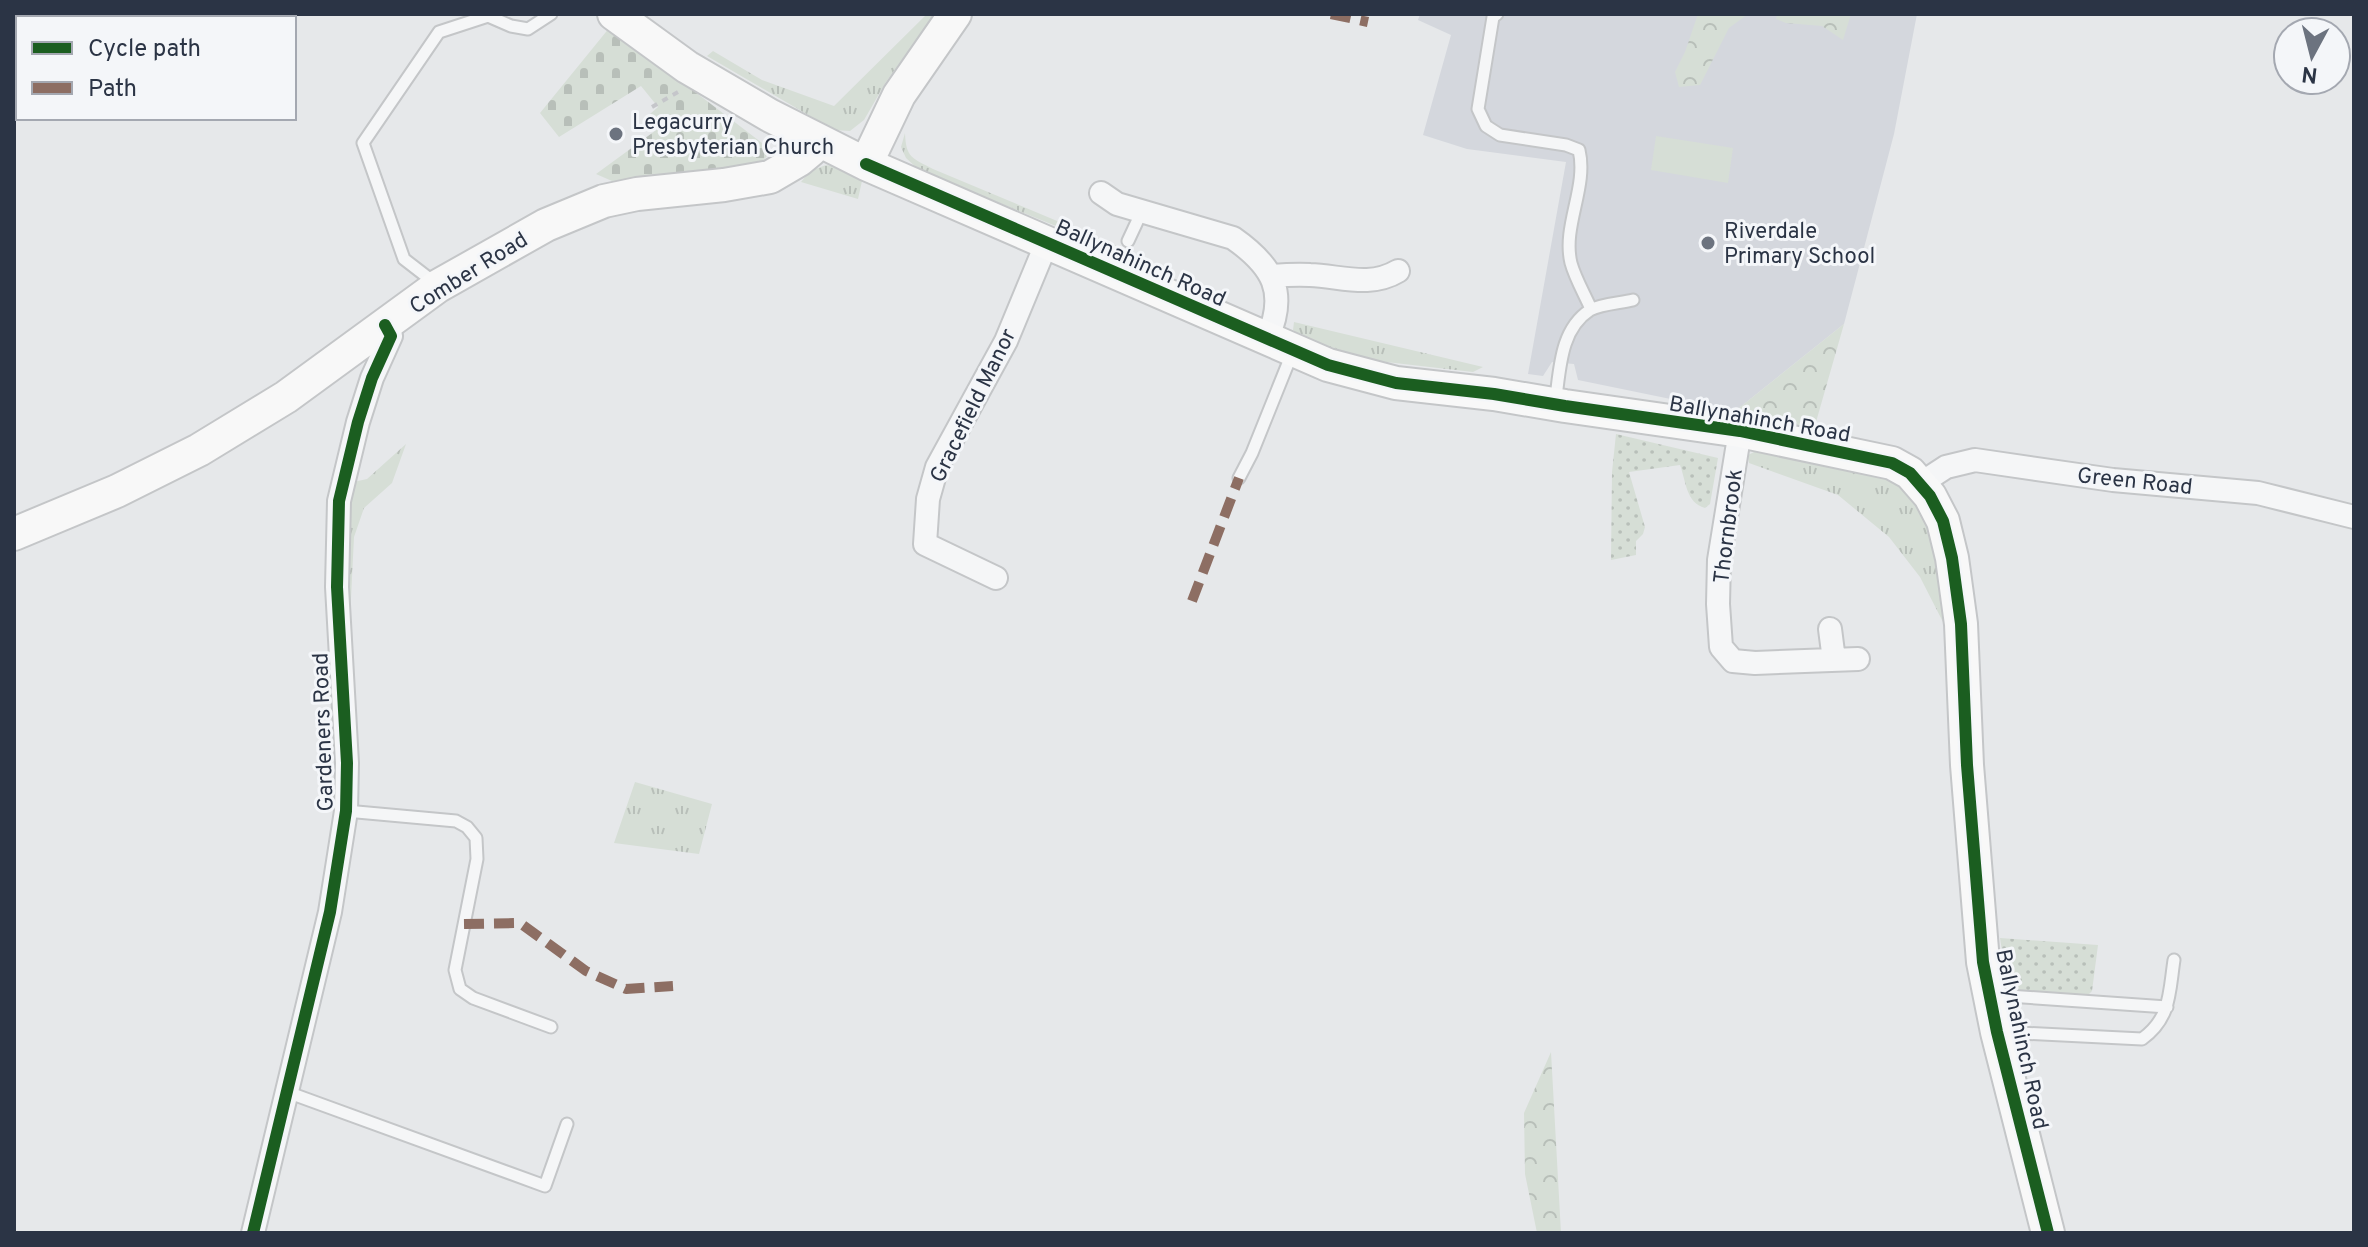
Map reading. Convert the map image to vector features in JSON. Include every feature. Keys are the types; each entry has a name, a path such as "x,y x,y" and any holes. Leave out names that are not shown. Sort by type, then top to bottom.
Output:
{"street":[{"name":"Ballynahinch Road","path":"614,14 687,67 866,164 1328,365 1396,383 1494,394 1740,431 1892,463 1910,473 1930,496 1943,521 1952,558 1961,624 1967,765 1983,962 1997,1032 2048,1233"},
{"path":"866,164 899,95 955,14"},
{"name":"Comber Road","path":"14,534 117,491 199,450 286,397 438,286 546,225 604,201 770,177 799,160 811,150 816,139"},
{"path":"1101,193 1117,204 1233,238 1265,264 1275,282 1274,324 1280,345"},
{"name":"Gracefield Manor","path":"996,578 925,544 928,499 937,467 1006,341 1047,242"},
{"path":"1271,276 1312,275 1362,280 1385,279 1398,271"},
{"name":"Gardeners Road","path":"253,1233 330,912 346,811 347,763 337,587 339,501 372,378 391,336 385,325"},
{"name":"Thornbrook","path":"1740,431 1719,560 1721,647 1733,661 1755,663 1858,659"},
{"name":"Green Road","path":"1920,484 1946,467 1975,460 2113,480 2258,493 2354,517"},
{"path":"1830,629 1834,660"}],"lane":[{"path":"438,286 404,259 363,143 439,32 488,16 511,26 528,29 551,14"},
{"path":"1497,14 1493,17 1478,109 1486,126 1500,135 1566,145 1579,150 1582,163 1571,235 1571,262 1591,309"},
{"path":"1128,241 1142,210"},
{"path":"1555,404 1564,345 1575,324 1591,309 1633,300"},
{"path":"1239,478 1252,453 1280,345"},
{"path":"346,811 456,821 467,827 476,838 477,859 455,970 460,989 473,998 551,1027"},
{"path":"1997,1032 2142,1039 2154,1030 2167,1007 2174,960"},
{"path":"1990,994 2167,1007"},
{"path":"287,1092 545,1186 567,1124"}],"shaded area":[{"name":"Riverdale Primary School","path":"1420,14 1917,14 1894,134 1844,324 1734,412 1578,380 1574,364 1552,362 1543,376 1528,374 1566,162 1467,149 1423,135 1451,35 1418,20"}],"green space":[{"path":"927,14 935,14 886,82 864,120 850,131 834,130 707,56 713,51 762,80 834,106"},
{"path":"1698,14 1748,14 1729,28 1700,85 1679,87 1675,72"},
{"path":"1777,14 1851,14 1843,40 1822,26 1786,23 1776,19"},
{"path":"610,27 770,149 767,156 759,164 629,180 612,181 596,174 659,128 650,114 658,107 641,86 559,137 540,113"},
{"path":"905,133 909,152 920,162 1143,257 1144,262 919,170 906,158 901,147"},
{"path":"1656,136 1733,148 1728,183 1651,170"},
{"path":"826,165 856,171 862,181 858,199 801,182 810,171"},
{"path":"1294,322 1483,367 1473,372 1369,360 1302,337 1293,330"},
{"path":"1844,324 1814,429 1734,412"},
{"path":"1616,434 1718,458 1710,504 1705,508 1690,496 1680,465 1629,472 1645,527 1636,541 1636,555 1611,560 1612,472"},
{"path":"406,444 392,483 364,508 354,537 348,660 339,585 349,483 367,479"},
{"path":"1760,449 1883,473 1911,495 1931,534 1944,596 1944,624 1920,577 1889,537 1838,495 1749,463 1748,455"},
{"path":"635,782 712,804 699,854 614,843"},
{"path":"2000,938 2098,945 2092,991 2086,997 2019,990 2012,983 2007,983"},
{"path":"1551,1052 1561,1233 1537,1233 1525,1174 1524,1113"}],"marked path":[{"path":"1331,14 1368,22"},
{"path":"1192,601 1239,478"},
{"path":"464,924 520,923 586,971 626,989 673,986"}],"cycle path":[{"path":"866,164 1328,365 1396,383 1494,394 1740,431 1892,463 1910,473 1930,496 1943,521 1952,558 1961,624 1967,765 1983,962 1997,1032 2048,1233"},
{"path":"253,1233 330,912 346,811 347,763 337,587 339,501 358,422 372,378 391,336 385,325"}],"place":[{"name":"Legacurry Presbyterian Church","path":"616,134"},
{"name":"Riverdale Primary School","path":"1708,243"}]}
